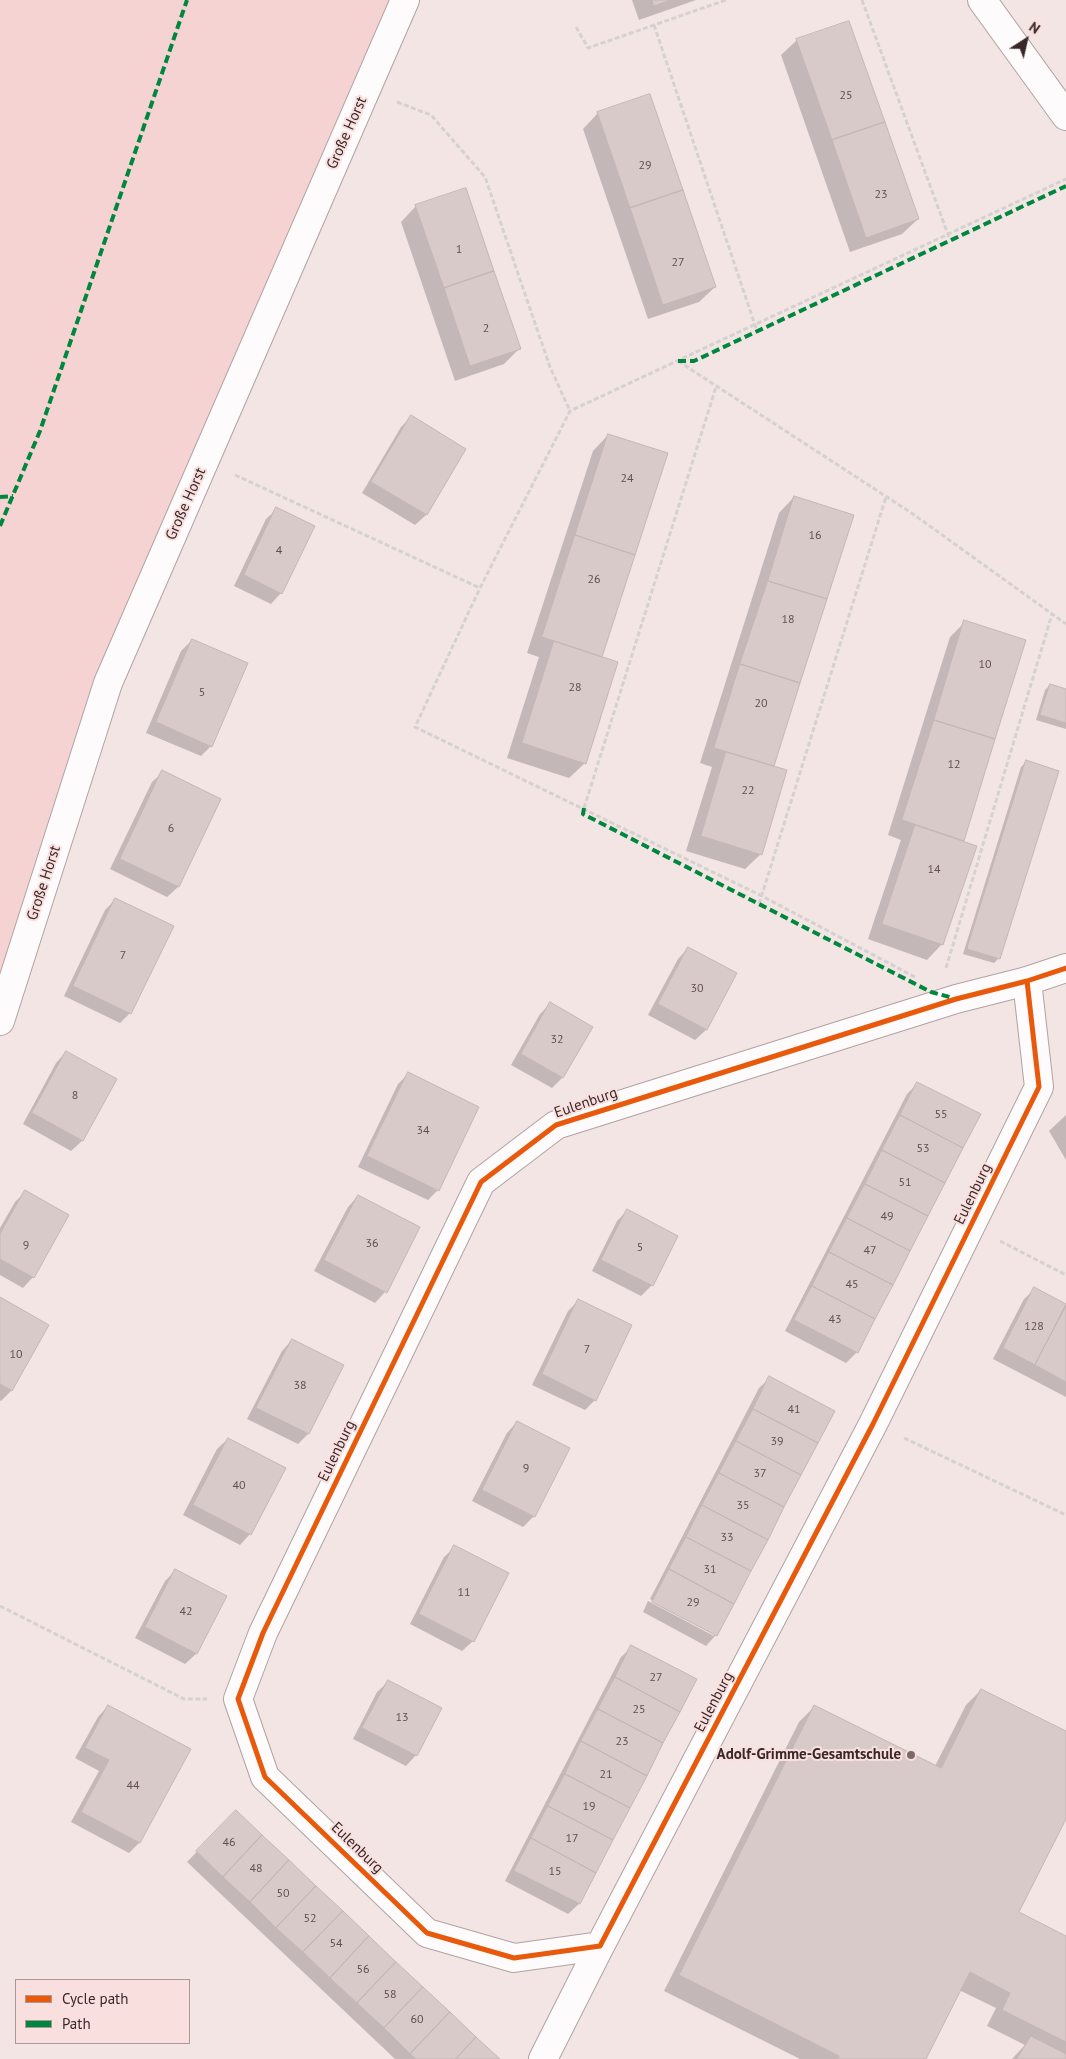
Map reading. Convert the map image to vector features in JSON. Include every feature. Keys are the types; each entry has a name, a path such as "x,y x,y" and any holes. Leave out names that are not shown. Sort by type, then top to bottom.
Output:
{"street":[{"name":"Große Horst","path":"0,1021 108,683 405,0"},
{"path":"982,0 1066,116"},
{"name":"Eulenburg","path":"600,1946 514,1958 427,1933 266,1777 238,1699 263,1633 482,1182 556,1125 956,999 1027,981 1066,968"},
{"name":"Eulenburg","path":"543,2059 600,1946 873,1424 1039,1086 1027,981"}],"path":[{"path":"576,27 588,48 726,0"},
{"path":"862,0 950,240"},
{"path":"654,25 757,331"},
{"path":"366,90 431,115 485,176 550,367 570,411"},
{"path":"956,999 762,896 416,727 480,588 570,411 1066,179"},
{"path":"678,361 886,497 1066,624"},
{"path":"584,808 716,387"},
{"path":"205,461 480,588"},
{"path":"759,904 886,497"},
{"path":"956,999 944,973 1052,614"},
{"path":"971,1226 1066,1275"},
{"path":"873,1424 1066,1515"},
{"path":"0,1606 184,1698 238,1699"}],"shaded area":[{"path":"0,0 405,0 108,683 0,1021"}],"building":[{"path":"652,0 671,0 654,6"},
{"path":"849,21 885,122 832,140 796,39"},
{"path":"650,94 683,190 630,208 597,112"},
{"path":"885,122 919,219 866,238 832,140"},
{"path":"466,188 494,271 444,288 415,205"},
{"path":"683,190 716,287 663,305 630,208"},
{"path":"494,271 521,349 470,366 444,288"},
{"path":"411,415 466,449 427,515 371,482"},
{"path":"608,434 668,453 635,555 575,535"},
{"path":"794,496 854,515 827,599 768,581"},
{"path":"276,507 315,526 282,594 244,575"},
{"path":"575,535 635,555 602,657 542,637"},
{"path":"768,581 827,599 800,683 740,664"},
{"path":"964,620 1026,640 995,739 934,720"},
{"path":"192,639 248,663 212,747 156,722"},
{"path":"554,641 618,662 586,764 522,743"},
{"path":"740,664 800,683 774,766 714,748"},
{"path":"1050,684 1066,689 1066,723 1040,715"},
{"path":"934,720 995,739 964,841 902,820"},
{"path":"726,752 787,770 762,855 701,836"},
{"path":"1026,760 1059,771 1000,959 967,949"},
{"path":"162,770 221,799 179,887 120,859"},
{"path":"915,825 977,846 943,945 882,924"},
{"path":"115,898 174,926 131,1014 73,986"},
{"path":"688,947 737,973 707,1030 658,1004"},
{"path":"550,1002 593,1027 563,1078 521,1054"},
{"path":"66,1051 117,1079 83,1141 32,1113"},
{"path":"408,1072 479,1107 439,1191 367,1156"},
{"path":"917,1082 981,1114 963,1148 900,1115"},
{"path":"900,1115 963,1148 945,1183 882,1150"},
{"path":"882,1150 945,1183 928,1216 865,1184"},
{"path":"865,1184 928,1216 910,1251 847,1218"},
{"path":"25,1190 69,1215 34,1278 0,1259 0,1234"},
{"path":"358,1195 420,1227 387,1293 324,1260"},
{"path":"627,1209 678,1236 653,1286 601,1260"},
{"path":"847,1218 910,1251 893,1285 829,1252"},
{"path":"829,1252 893,1285 875,1319 812,1286"},
{"path":"812,1286 875,1319 858,1353 794,1320"},
{"path":"1034,1287 1066,1304 1035,1365 1003,1348"},
{"path":"0,1297 49,1325 12,1391 0,1384"},
{"path":"578,1299 632,1325 596,1401 542,1374"},
{"path":"1066,1306 1066,1382 1035,1365"},
{"path":"292,1339 344,1365 309,1434 256,1408"},
{"path":"769,1376 835,1411 818,1443 753,1409"},
{"path":"753,1409 818,1443 801,1475 736,1441"},
{"path":"517,1421 570,1448 535,1517 482,1490"},
{"path":"228,1438 286,1468 251,1535 193,1505"},
{"path":"736,1441 801,1475 784,1507 719,1473"},
{"path":"719,1473 784,1507 768,1540 702,1505"},
{"path":"702,1505 768,1540 751,1571 686,1537"},
{"path":"686,1537 751,1571 734,1604 669,1569"},
{"path":"454,1545 509,1573 474,1642 419,1614"},
{"path":"175,1569 227,1596 197,1654 145,1627"},
{"path":"669,1569 734,1604 717,1636 652,1602"},
{"path":"631,1645 697,1679 680,1712 615,1677"},
{"path":"615,1677 680,1712 663,1743 598,1709"},
{"path":"388,1680 442,1708 417,1756 362,1728"},
{"path":"981,1689 1066,1731 1066,1819 1019,1912 1066,1936 1066,2042 1002,2010 1010,1993 970,1972 926,2059 838,2059 839,2056 679,1975 814,1705 941,1768"},
{"path":"108,1705 191,1749 140,1843 81,1812 109,1760 85,1748"},
{"path":"598,1709 663,1743 647,1776 581,1741"},
{"path":"581,1741 647,1776 630,1808 565,1774"},
{"path":"565,1774 630,1808 613,1840 548,1806"},
{"path":"548,1806 613,1840 596,1873 531,1838"},
{"path":"236,1810 262,1835 223,1877 196,1851"},
{"path":"262,1835 289,1860 250,1902 223,1877"},
{"path":"531,1838 596,1873 580,1904 514,1871"},
{"path":"289,1860 316,1886 276,1928 250,1902"},
{"path":"316,1886 343,1911 303,1952 276,1928"},
{"path":"343,1911 369,1936 330,1978 303,1952"},
{"path":"369,1936 396,1962 357,2003 330,1978"},
{"path":"396,1962 423,1987 384,2028 357,2003"},
{"path":"423,1987 450,2012 410,2054 384,2028"},
{"path":"450,2012 476,2037 456,2059 416,2059 410,2054"},
{"path":"1031,2036 1066,2054 1066,2059 1017,2059"},
{"path":"476,2037 500,2059 456,2059"}],"marked path":[{"path":"0,526 40,431 187,0"},
{"path":"678,361 694,361 1066,186"},
{"path":"0,497 13,496"},
{"path":"584,808 583,814 931,992 953,998"}],"cycle path":[{"path":"1027,981 1039,1087 873,1424 600,1946 514,1958 427,1933 265,1777 238,1699 263,1633 481,1182 556,1125 956,999 1027,981 1066,968"}],"place":[{"name":"Adolf-Grimme-Gesamtschule","path":"911,1755"}]}
